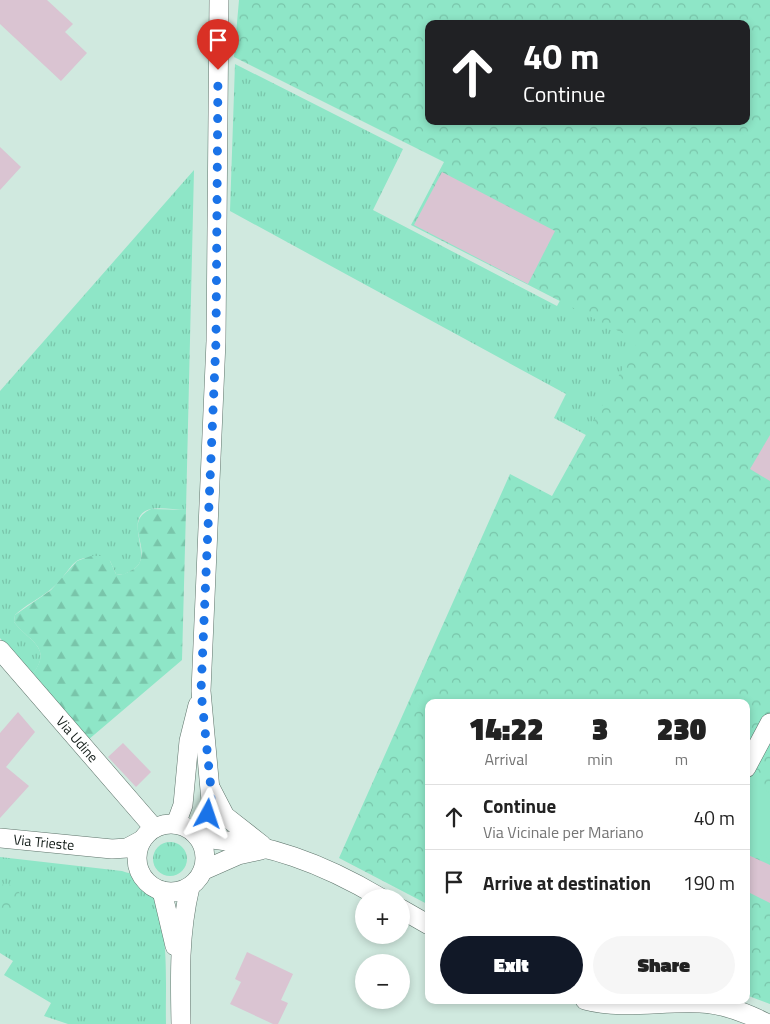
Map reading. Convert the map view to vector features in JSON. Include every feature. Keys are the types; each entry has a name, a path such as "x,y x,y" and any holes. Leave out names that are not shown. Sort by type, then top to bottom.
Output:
{"street":[{"path":"199,838 205,826 211,801 201,691 216,341 219,0"},
{"name":"Via Udine","path":"0,650 148,834"},
{"path":"176,824 183,806 189,740 201,691"},
{"path":"750,760 770,723"},
{"path":"185,785 211,789"},
{"path":"211,789 224,816 267,849"},
{"path":"190,887 171,893 162,891 148,883 139,870 136,860 148,834 168,824 176,824 193,831 199,838 206,854 204,870"},
{"name":"Via Trieste","path":"0,838 112,849 127,848 148,834"},
{"path":"199,838 224,840 267,849 318,864 365,889"},
{"name":"Via Trieste","path":"88,846 117,857 139,870"},
{"path":"181,1024 179,962 183,919 190,887 204,870 238,855 267,849"},
{"path":"162,891 179,962"},
{"path":"410,914 425,923"},
{"path":"716,1004 747,1014 768,1024"}],"green space":[{"path":"239,0 770,0 770,1004 750,996 750,699 425,699 425,903 410,895 410,889 398,889 339,858 510,474 552,496 638,341 411,225 444,162 234,57"},
{"path":"235,64 403,149 373,210 557,306 593,240 721,507 554,418 566,394 230,211"},
{"path":"194,170 186,510 155,508 143,513 139,518 138,525 141,558 139,564 133,569 123,575 116,574 110,561 96,558 79,560 74,563 50,590 15,615 14,622 40,651 41,658 32,675 0,638 0,391"},
{"path":"151,509 186,510 182,660 88,740 32,675 41,658 40,651 14,622 15,615 51,590 77,561 91,556 105,556 110,561 116,574 122,575 136,567 142,557 138,527 139,520 143,514"},
{"path":"754,784 770,793 770,860 750,848 750,792"},
{"path":"170,842 177,843 182,847 186,852 186,866 182,871 177,875 170,876 163,875 158,871 154,866 153,859 154,852 158,847 163,843"},
{"path":"0,857 122,871 136,876 146,883 155,899 164,933 166,1024 68,1024 44,1016 51,1003 4,975 13,961 0,953"},
{"path":"8,884 19,892 21,899 20,907 7,915 0,914 0,885"}],"building":[{"path":"0,0 47,0 73,24 65,32 87,53 61,81 0,24"},
{"path":"0,147 21,167 0,190"},
{"path":"442,172 555,231 528,284 414,225"},
{"path":"770,435 770,481 750,469"},
{"path":"18,712 35,732 6,767 29,786 0,818 0,733"},
{"path":"123,743 151,772 136,787 108,757"},
{"path":"750,856 770,865 770,903 750,893"},
{"path":"247,952 293,974 281,1000 288,1003 278,1024 273,1024 230,1004 241,982 235,979"}],"route":[{"path":"208,814 211,789 201,691 208,563 216,341 218,70"}]}
